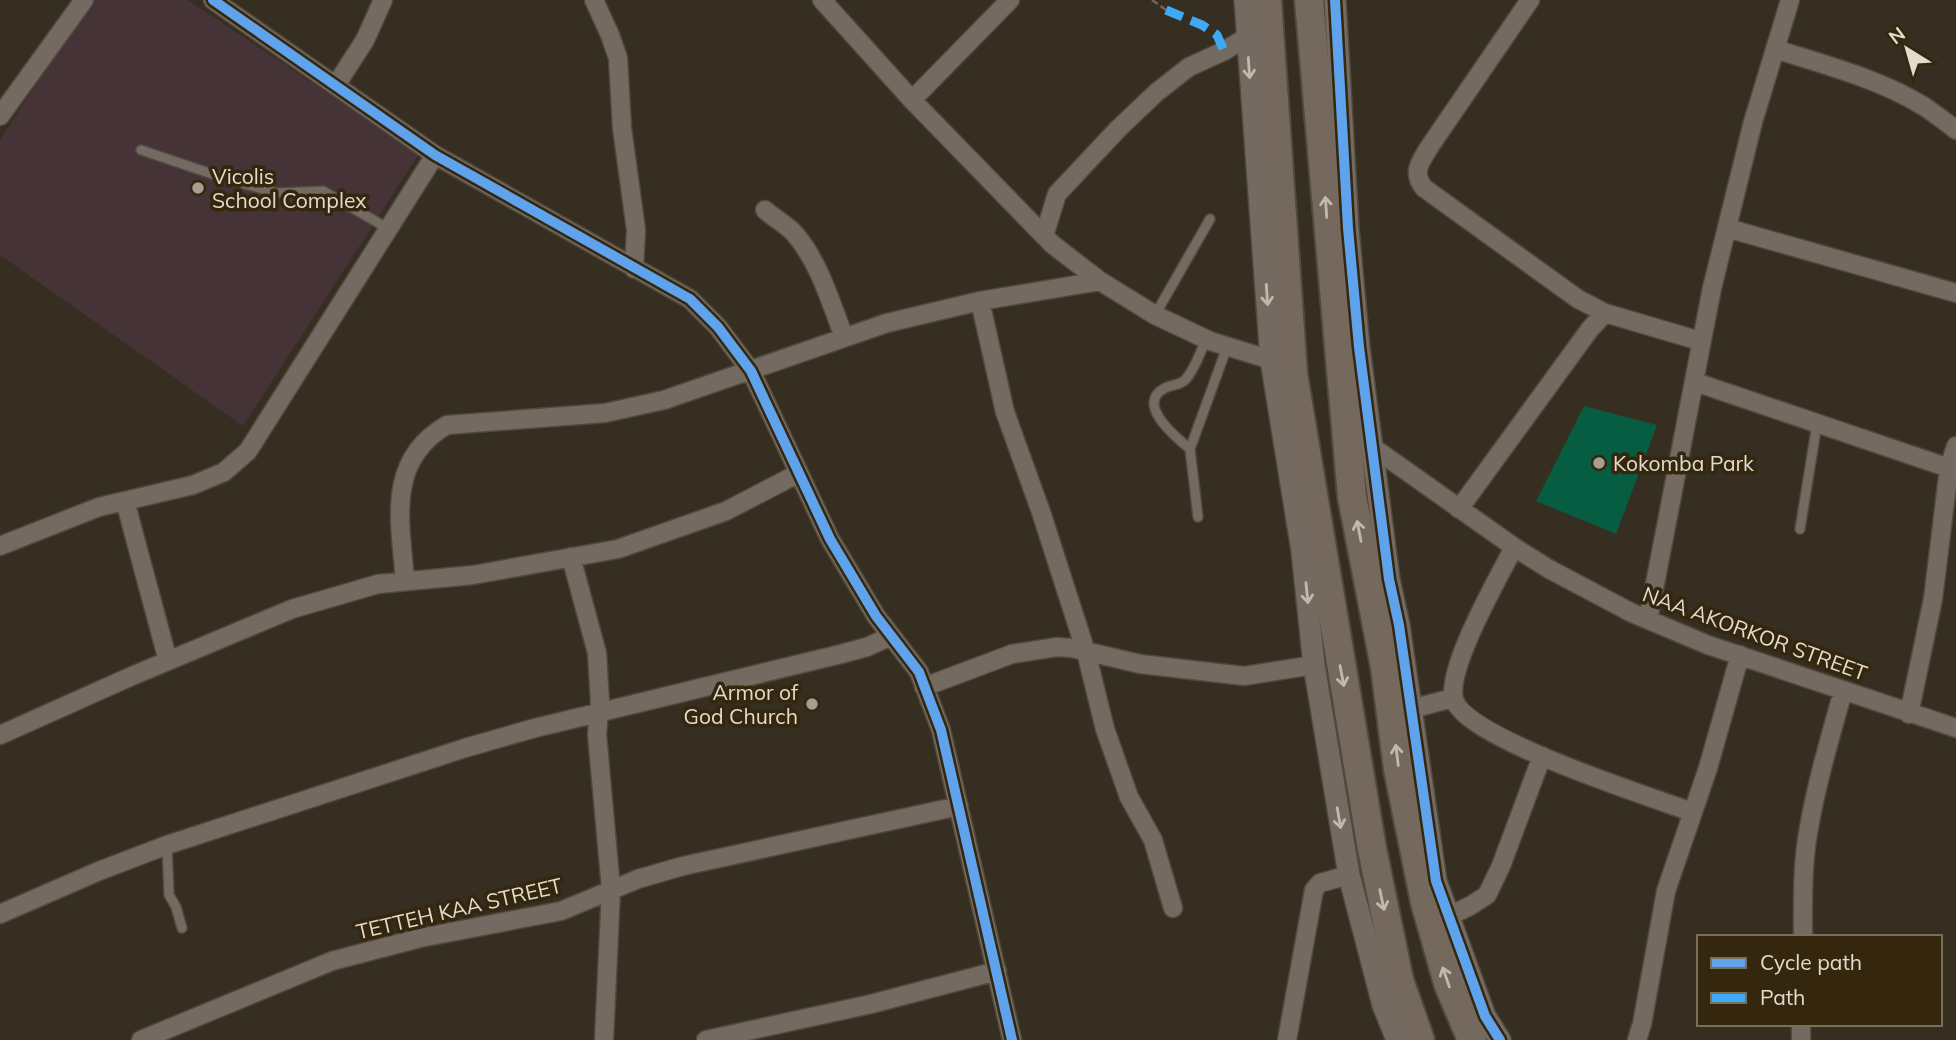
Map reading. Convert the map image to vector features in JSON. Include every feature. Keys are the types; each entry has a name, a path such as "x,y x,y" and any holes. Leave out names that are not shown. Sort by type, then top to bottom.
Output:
{"main road":[{"path":"1267,0 1265,137 1293,374 1371,849 1399,980 1420,1040"},
{"path":"1309,0 1352,497 1385,667 1398,769 1413,845 1434,938 1448,983 1472,1040"},
{"path":"1331,254 1355,294"},
{"path":"1385,667 1399,625"},
{"path":"1371,849 1390,853 1413,845"}],"street":[{"path":"0,116 84,0"},
{"path":"336,85 365,40 383,0"},
{"path":"594,0 618,58 622,128 636,230 634,269"},
{"path":"822,0 912,100 1044,236 1101,281 1155,315 1206,340 1272,360"},
{"path":"912,100 1010,0"},
{"path":"1245,0 1247,37 1265,137 1272,360 1302,551 1314,665 1349,875 1383,1005 1398,1040"},
{"path":"1335,0 1348,228 1371,446 1436,881 1485,1016 1500,1040"},
{"path":"1530,0 1437,134 1416,175 1424,188 1578,299 1605,313 1700,341"},
{"path":"1648,620 1695,382 1700,341 1753,122 1790,0"},
{"path":"220,2 435,155 690,299 718,327 751,371 830,539 876,616 919,672 941,730 1012,1040"},
{"path":"1044,236 1057,194 1119,128 1157,92 1189,67 1247,37"},
{"path":"1775,49 1835,68 1896,92 1924,106 1956,130"},
{"path":"0,546 99,507 193,485 223,472 248,451 435,155"},
{"path":"765,210 794,232 805,249 828,293 844,337"},
{"path":"1727,228 1956,293"},
{"path":"405,580 399,504 404,476 430,435 447,425 606,413 664,400 887,324 980,300 1101,281"},
{"path":"980,300 1004,412 1041,512 1086,652 1105,729 1121,778 1153,840 1173,908"},
{"path":"1459,509 1590,329 1605,313"},
{"path":"1695,382 1949,468"},
{"name":"NAA AKORKOR STREET","path":"1371,446 1549,569 1648,620 1740,655 1956,728"},
{"path":"1909,714 1933,599 1951,491 1949,468 1956,446"},
{"path":"0,735 292,609 378,584 473,575 618,549 726,511 799,473"},
{"path":"124,501 168,661"},
{"path":"1514,547 1472,628 1455,677 1453,698 1458,707 1490,732 1542,756 1692,812"},
{"path":"571,556 597,653 600,702 597,734 611,889 604,1040"},
{"path":"0,914 167,845 465,748 535,728 841,654 867,647 891,636"},
{"path":"925,687 1012,654 1057,647 1140,664 1244,676 1314,665"},
{"path":"1637,1040 1666,891 1708,768 1740,655"},
{"path":"1803,935 1803,882 1807,835 1843,691"},
{"path":"1410,709 1453,698"},
{"path":"1449,916 1487,895 1501,866 1542,756"},
{"name":"TETTEH KAA STREET","path":"141,1040 332,961 420,938 561,911 638,879 683,866 958,806"},
{"path":"1287,1040 1314,890 1320,883 1349,875"},
{"path":"706,1040 871,1004 997,971"}],"lane":[{"path":"141,150 223,178 276,192 323,191 389,229"},
{"path":"1155,315 1210,219"},
{"path":"1190,449 1158,418 1154,406 1157,396 1165,388 1183,382 1189,376 1206,340"},
{"path":"1198,517 1190,449 1227,347"},
{"path":"1800,529 1817,424"},
{"path":"167,845 169,895 176,907 182,928"}],"path":[{"path":"1152,0 1166,10"}],"shaded area":[{"name":"Vicolis School Complex","path":"91,0 188,0 419,154 243,426 0,255 0,140"}],"green space":[{"name":"Kokomba Park","path":"1584,406 1657,425 1616,534 1536,501"}],"marked path":[{"path":"1166,10 1202,25 1217,35 1224,51"}],"cycle path":[{"path":"213,0 435,155 690,299 718,327 751,371 830,539 876,616 919,672 941,730 1012,1040"},
{"path":"1335,0 1348,228 1359,347 1389,579 1399,625 1436,881 1485,1016 1500,1040"}],"place":[{"name":"Vicolis School Complex","path":"198,188"},
{"name":"Kokomba Park","path":"1599,463"},
{"name":"Armor of God Church","path":"812,704"}]}
